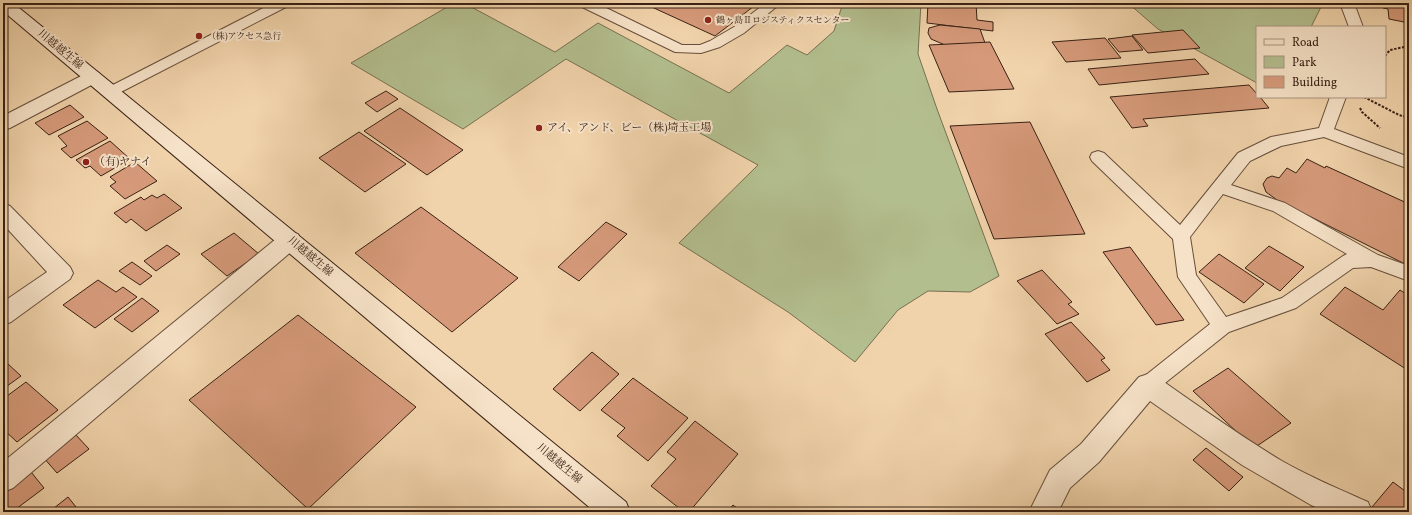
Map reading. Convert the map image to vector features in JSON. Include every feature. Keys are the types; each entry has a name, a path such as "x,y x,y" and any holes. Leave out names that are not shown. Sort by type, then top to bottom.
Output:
{"main road":[{"name":"川越越生線","path":"3,3 616,512"},
{"path":"3,124 93,77"},
{"path":"3,211 62,273 3,315"},
{"path":"3,479 290,240"},
{"path":"1043,512 1060,479 1090,453 1148,385 1224,438 1279,473 1316,494 1358,512"}],"lane":[{"path":"110,92 283,3"},
{"path":"585,3 680,49 701,49 715,44 739,30 774,3"},
{"path":"1347,3 1356,26"},
{"path":"1325,132 1338,98"},
{"path":"1181,236 1244,157 1277,141 1325,132 1409,163"},
{"path":"1098,157 1181,236 1187,277 1222,326"},
{"path":"1220,187 1279,207 1372,260 1409,274"},
{"path":"1148,385 1222,326 1289,304 1349,261 1372,260"}],"path":[{"path":"1386,55 1390,50 1409,46"},
{"path":"1358,101 1362,98"},
{"path":"1366,98 1393,113 1409,118"},
{"path":"1358,105 1362,112 1383,130"}],"green space":[{"path":"454,3 464,3 555,52 598,23 729,93 787,45 807,55 834,31 843,3 921,3 918,54 999,276 970,292 928,291 898,310 855,362 788,312 679,243 758,165 566,59 463,129 351,63"},
{"path":"1128,3 1318,3 1321,7 1312,26 1256,26 1256,82 1158,29"}],"building":[{"name":"鶴ヶ島Ⅱロジスティクスセンター","path":"643,3 758,3 715,36"},
{"path":"928,3 976,3 977,20 993,22 993,31 927,23"},
{"path":"1383,3 1409,3 1409,23 1389,19 1388,9 1383,8"},
{"path":"940,25 980,29 985,43 945,45 931,39 928,33 929,28"},
{"path":"1183,30 1200,48 1148,53 1132,35"},
{"path":"1132,36 1143,50 1119,52 1108,39"},
{"path":"1105,38 1121,58 1066,62 1052,42"},
{"path":"990,42 1014,89 949,92 929,45"},
{"path":"1195,59 1209,74 1099,85 1088,69"},
{"path":"1249,85 1256,93 1256,98 1261,98 1269,108 1143,119 1148,126 1132,128 1110,97"},
{"path":"386,91 398,99 377,112 365,103"},
{"path":"70,105 84,117 49,135 35,123"},
{"path":"400,108 463,150 427,175 364,131"},
{"path":"87,121 108,138 71,158 61,149 67,146 58,136"},
{"path":"1030,122 1085,234 994,239 950,126"},
{"path":"359,132 406,164 365,192 319,158"},
{"path":"110,141 130,159 101,176 90,166 85,168 76,160"},
{"path":"1307,159 1325,168 1326,166 1409,204 1409,266 1277,200 1266,192 1263,184 1267,178 1272,176 1279,178 1287,168 1296,173"},
{"path":"135,162 157,181 125,199 110,186 116,182 110,177"},
{"path":"164,194 182,208 146,231 131,219 126,223 114,213 141,197 144,200 152,195 157,198"},
{"path":"421,207 518,278 452,332 355,253"},
{"path":"606,222 627,234 579,281 558,267"},
{"path":"234,233 259,254 227,276 201,254"},
{"path":"167,245 180,254 156,271 144,261"},
{"path":"1269,246 1304,267 1280,291 1245,268"},
{"path":"1130,247 1184,320 1156,325 1103,252"},
{"path":"1219,254 1264,284 1244,303 1199,272"},
{"path":"132,262 152,276 140,285 119,271"},
{"path":"1042,270 1072,302 1068,304 1079,314 1057,324 1017,281"},
{"path":"98,280 116,292 123,287 137,297 95,328 63,305"},
{"path":"1345,287 1383,310 1400,290 1409,296 1409,371 1320,314"},
{"path":"142,298 159,311 132,332 114,319"},
{"path":"298,315 416,407 308,509 189,400"},
{"path":"1071,322 1105,358 1101,360 1110,370 1087,382 1045,334"},
{"path":"592,352 619,374 580,411 553,389"},
{"path":"7,363 21,376 3,389 3,366"},
{"path":"1228,368 1291,423 1254,448 1193,391"},
{"path":"633,378 688,418 648,461 617,436 625,428 601,410"},
{"path":"26,382 58,410 17,442 3,429 3,399"},
{"path":"695,421 738,454 689,512 684,512 651,486 676,459 667,452"},
{"path":"75,434 89,449 57,473 43,457"},
{"path":"1206,448 1243,477 1229,491 1193,460"},
{"path":"31,472 44,488 12,512 3,512 3,492"},
{"path":"1393,482 1409,494 1409,512 1378,512 1372,507"},
{"path":"68,497 80,512 49,512"},
{"path":"733,505 742,512 727,512"}],"place":[{"name":"鶴ヶ島Ⅱロジスティクスセンター","path":"708,20"},
{"name":"（株)アクセス急行","path":"199,36"},
{"name":"アイ、アンド、ビー（株)埼玉工場","path":"539,128"},
{"name":"（有)ヤナイ","path":"86,162"}]}
